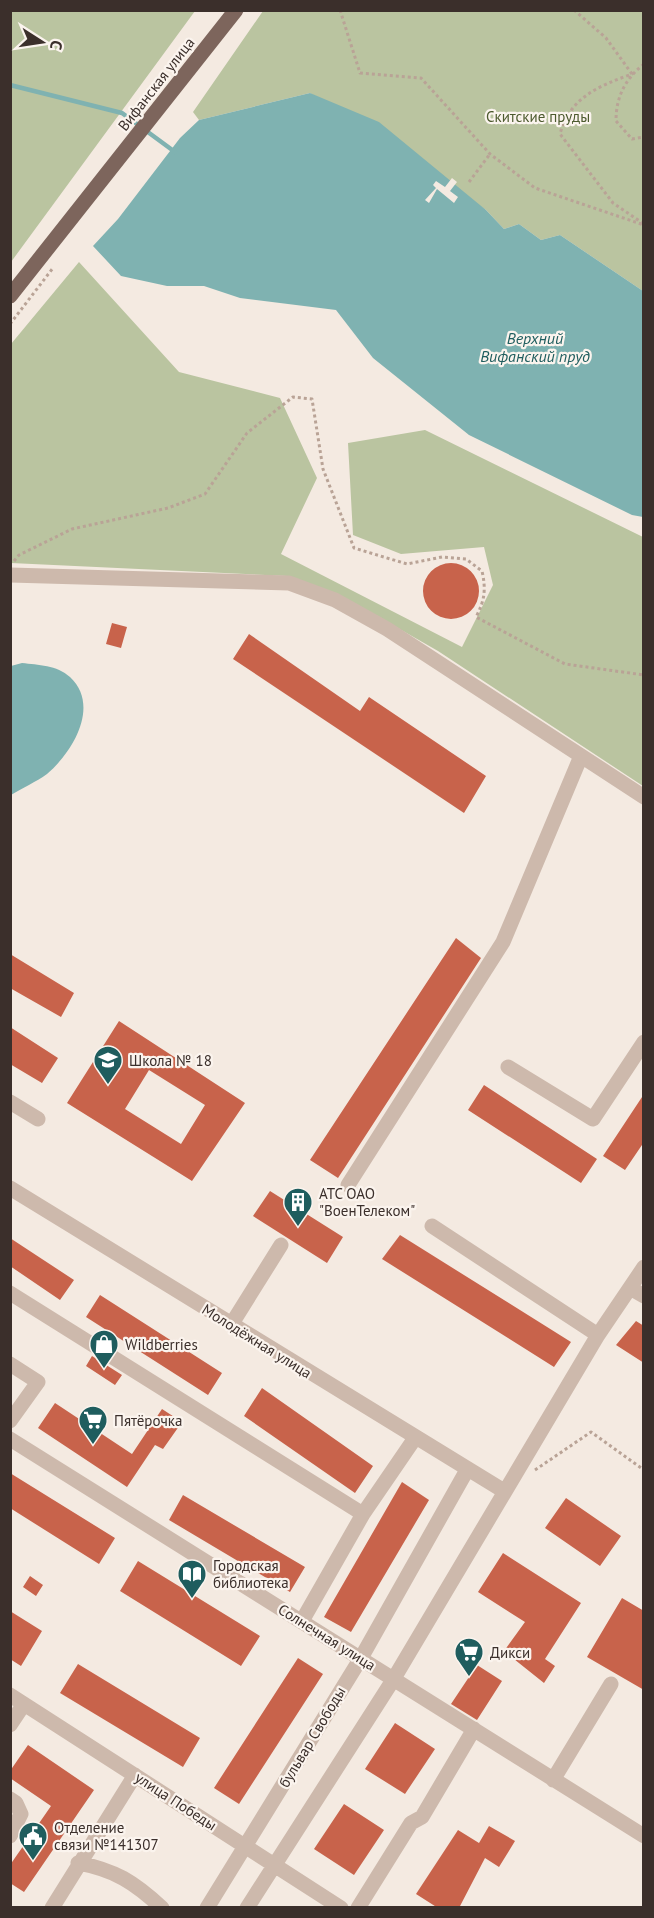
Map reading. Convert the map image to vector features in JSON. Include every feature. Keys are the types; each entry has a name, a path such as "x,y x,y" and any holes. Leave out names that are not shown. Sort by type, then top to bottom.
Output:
{"main road":[{"name":"Вифанская улица","path":"10,296 236,10"}],"street":[{"path":"10,575 289,584 335,600 387,629 644,797"},
{"path":"348,1185 503,942 581,756"},
{"path":"508,1067 593,1119 644,1042"},
{"path":"10,1102 38,1119"},
{"name":"Молодёжная улица","path":"10,1188 504,1491"},
{"path":"432,1226 598,1335"},
{"path":"231,1325 281,1245"},
{"path":"247,1908 393,1680 598,1335 644,1267"},
{"path":"630,1288 644,1296"},
{"path":"10,1293 363,1514"},
{"path":"10,1364 38,1382 10,1421"},
{"path":"302,1621 363,1514 415,1438"},
{"name":"Солнечная улица","path":"10,1439 644,1836"},
{"name":"бульвар Свободы","path":"207,1908 361,1658 467,1470"},
{"path":"553,1780 611,1684"},
{"path":"10,1725 17,1699"},
{"name":"улица Победы","path":"17,1699 341,1908"},
{"path":"358,1908 411,1823 422,1817 474,1729"},
{"path":"52,1908 135,1775"},
{"path":"10,1799 16,1803 21,1814 10,1836"},
{"path":"78,1863 107,1869 143,1890 162,1908"}],"path":[{"path":"340,10 360,73 421,78 490,154 535,188 644,225"},
{"path":"574,10 606,38 632,74"},
{"path":"644,64 632,74 594,88 565,118 560,134 613,203 644,225"},
{"path":"632,74 616,102 616,121 632,139 644,137"},
{"path":"469,182 490,154"},
{"path":"10,564 20,555 72,529 168,508 205,494 247,433 293,397 312,399 322,469 354,549 408,564 442,557 466,559 482,571 485,585 485,600 476,617 565,664 644,675"},
{"path":"533,1472 591,1432 644,1470"}],"green space":[{"path":"10,11 195,11 11,262"},
{"name":"Скитские пруды","path":"263,11 643,11 643,291 560,235 541,240 519,224 504,229 486,210 310,93 199,120 193,112"},
{"path":"79,262 179,372 280,398 317,478 281,554 462,647 493,585 484,547 401,554 353,535 348,443 425,430 643,537 643,786 438,651 389,623 287,576 11,563 11,344"}],"water":[{"name":"Верхний Вифанский пруд","path":"310,93 379,122 486,210 504,229 519,224 541,240 560,235 643,291 643,517 632,515 469,435 373,358 336,310 240,298 204,286 167,286 121,276 93,246 118,219 180,138 199,120"},
{"path":"22,663 53,668 70,677 79,689 83,701 83,715 66,754 43,777 11,795 11,666"}],"pier":[{"path":"452,178 457,182 450,191 458,197 454,203 437,189 429,203 425,200 436,188 433,185 436,181 445,187"}],"building":[{"path":"451,563 462,565 471,571 477,580 479,591 477,602 471,611 462,617 451,619 440,617 431,611 425,602 423,591 425,580 431,571 440,565"},
{"path":"112,623 127,627 121,648 106,644"},
{"path":"249,634 360,711 369,697 486,776 464,813 233,659"},
{"path":"456,938 481,958 338,1178 310,1160"},
{"path":"10,954 74,993 61,1017 10,988"},
{"name":"Школа № 18","path":"119,1021 245,1103 192,1181 67,1103","holes":["149,1070 205,1105 181,1144 125,1109"]},
{"path":"10,1027 58,1058 42,1083 10,1064"},
{"path":"484,1085 597,1159 581,1183 468,1110"},
{"path":"644,1094 644,1142 625,1170 603,1156"},
{"name":"АТС ОАО \"ВоенТелеком\"","path":"270,1191 343,1237 327,1263 253,1216"},
{"path":"400,1235 571,1342 554,1367 382,1259"},
{"path":"10,1238 74,1280 60,1300 10,1266"},
{"path":"100,1295 222,1373 208,1395 86,1317"},
{"path":"636,1321 644,1326 644,1363 616,1345"},
{"name":"Wildberries","path":"92,1356 122,1375 115,1385 86,1366"},
{"path":"262,1388 373,1466 355,1493 244,1416"},
{"path":"55,1403 132,1454 162,1409 182,1422 163,1449 155,1445 127,1487 38,1428"},
{"path":"10,1473 115,1538 99,1564 10,1508"},
{"path":"402,1482 429,1500 351,1632 324,1617"},
{"path":"183,1495 305,1567 290,1592 169,1520"},
{"path":"566,1498 621,1536 600,1566 545,1528"},
{"path":"503,1553 581,1603 545,1659 555,1666 544,1683 504,1651 525,1622 478,1592"},
{"path":"138,1561 260,1636 241,1666 120,1591"},
{"path":"30,1576 43,1585 36,1596 23,1587"},
{"path":"622,1598 644,1611 644,1690 587,1657"},
{"path":"10,1611 42,1631 21,1666 10,1659"},
{"path":"298,1658 323,1674 239,1804 214,1788"},
{"path":"78,1664 200,1738 183,1767 60,1693"},
{"path":"477,1665 502,1681 477,1720 451,1704"},
{"path":"395,1723 435,1749 405,1794 365,1769"},
{"path":"28,1745 94,1790 24,1892 10,1883 10,1865 51,1806 10,1778 10,1771"},
{"path":"344,1804 384,1830 354,1875 314,1849"},
{"path":"489,1826 515,1841 499,1867 485,1858 459,1908 438,1908 416,1894 458,1830 479,1843"}],"waterway":[{"path":"10,85 122,113 175,152"}],"place":[{"name":"Школа № 18","path":"108,1086"},
{"name":"АТС ОАО \"ВоенТелеком\"","path":"298,1228"},
{"name":"Wildberries","path":"104,1370"},
{"name":"Пятёрочка","path":"93,1446"},
{"name":"Городская библиотека","path":"192,1600"},
{"name":"Дикси","path":"469,1678"},
{"name":"Отделение связи №141307","path":"33,1862"}]}
